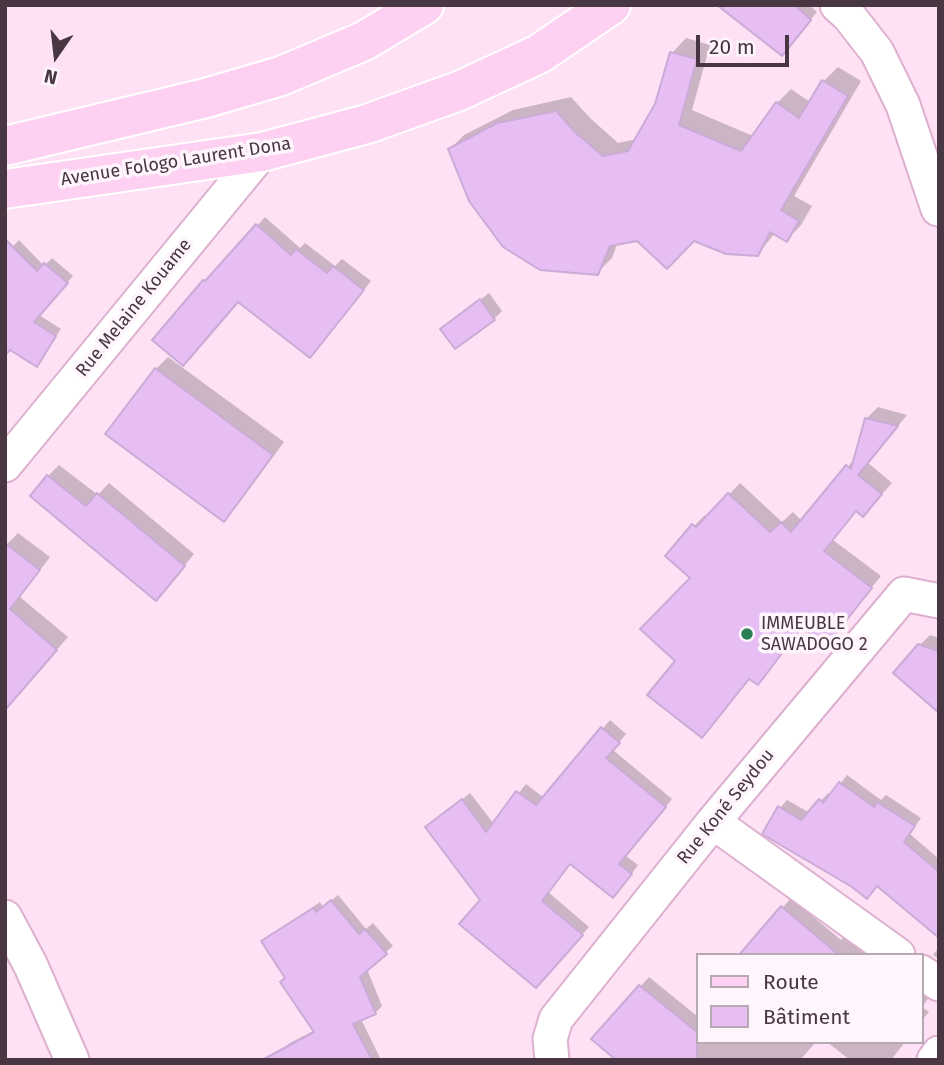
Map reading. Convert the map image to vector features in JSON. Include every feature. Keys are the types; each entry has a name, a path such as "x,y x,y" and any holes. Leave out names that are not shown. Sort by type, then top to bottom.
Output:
{"main road":[{"path":"5,146 206,98 281,76 364,41 424,5"},
{"name":"Avenue Fologo Laurent Dona","path":"5,189 262,152 367,124 459,91 539,54 611,5"}],"street":[{"path":"837,5 877,52 898,95 938,209"},
{"name":"Rue Melaine Kouame","path":"5,465 262,152"},
{"name":"Rue Koné Seydou","path":"552,1060 551,1039 555,1018 713,822 904,594 939,601"},
{"path":"713,822 895,953"},
{"path":"5,917 31,966 72,1060"},
{"path":"923,973 939,984"},
{"path":"934,1060 939,1053"}],"building":[{"path":"717,5 795,5 811,20 782,56"},
{"path":"670,52 697,59 679,125 741,151 776,102 799,118 822,80 848,96 781,210 799,221 787,242 770,232 758,256 726,254 694,241 667,269 637,241 610,246 598,275 540,270 503,247 469,201 448,149 497,123 556,111 603,156 628,151 655,104"},
{"path":"256,224 291,255 296,249 327,273 333,266 364,290 310,358 238,302 183,366 152,340"},
{"path":"5,239 37,271 44,263 68,283 34,322 56,336 37,367 10,350 5,355"},
{"path":"480,299 495,320 455,349 440,329"},
{"path":"155,368 273,455 224,522 105,434"},
{"path":"865,418 898,426 858,475 882,494 863,517 856,511 824,551 872,588 826,646 802,627 758,685 749,679 702,738 647,695 675,661 640,629 690,578 665,556 692,524 696,527 728,493 770,532 781,522 791,532 846,465 851,469"},
{"path":"47,475 86,506 97,493 185,566 156,601 30,496"},
{"path":"5,543 40,570 10,609 57,650 5,710"},
{"path":"918,644 939,651 939,713 893,673"},
{"path":"601,727 620,743 606,758 666,807 619,864 632,874 613,898 570,864 542,901 583,935 536,988 459,924 480,900 425,827 462,799 486,832 516,791 536,805"},
{"path":"839,782 874,807 877,802 915,826 904,842 939,872 939,938 877,886 867,899 852,887 762,834 778,806 801,820 819,799 823,803"},
{"path":"331,900 359,934 365,929 387,954 360,977 376,1014 353,1024 372,1060 262,1060 314,1032 280,982 285,978 261,941 313,908 316,912"},
{"path":"781,906 837,953 741,953"},
{"path":"639,985 696,1031 697,1060 616,1060 591,1039"}],"place":[{"name":"IMMEUBLE SAWADOGO 2","path":"747,634"}]}
